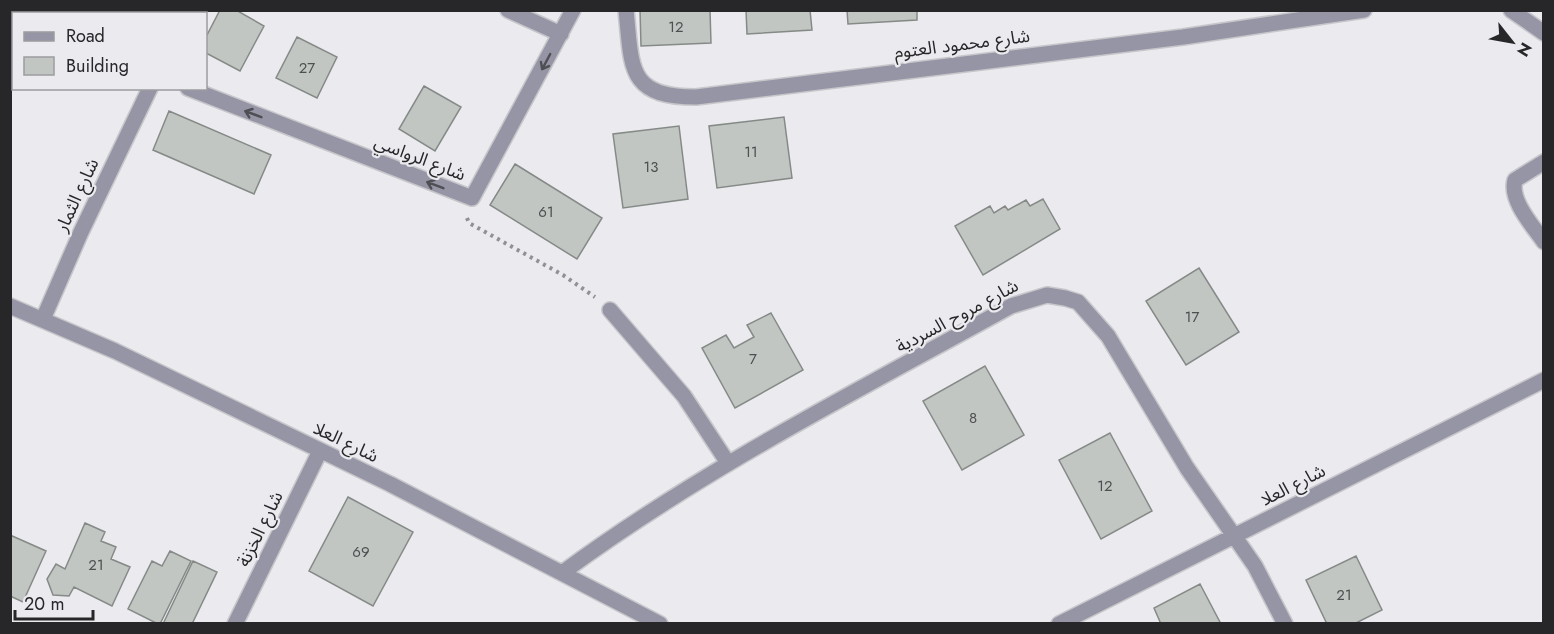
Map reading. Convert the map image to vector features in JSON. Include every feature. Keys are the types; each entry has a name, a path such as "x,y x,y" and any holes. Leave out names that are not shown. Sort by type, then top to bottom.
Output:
{"street":[{"path":"508,10 561,34"},
{"name":"شارع الرواسي","path":"193,90 472,198 573,10"},
{"name":"شارع محمود العتوم","path":"626,10 630,57 636,76 656,92 680,97 1184,37 1364,10"},
{"path":"1511,10 1544,33"},
{"name":"شارع الثمار","path":"43,319 86,221 149,90"},
{"path":"1544,162 1515,180 1513,187 1519,203 1544,242"},
{"name":"شارع مروح السردية","path":"562,573 648,512 728,463 1011,306 1047,295 1078,302 1108,336 1187,468 1255,566 1285,624"},
{"name":"شارع العلا","path":"10,306 43,319 320,451 660,624"},
{"path":"610,310 684,396 728,463"},
{"name":"شارع العلا","path":"1059,624 1544,380"},
{"name":"شارع الخزنة","path":"235,624 320,451"}],"path":[{"path":"472,198 466,213 469,223 563,275 610,310"}],"building":[{"path":"220,10 236,10 264,26 240,71 207,54 207,35"},
{"path":"640,10 710,10 711,43 641,46"},
{"path":"746,10 810,10 812,30 747,34"},
{"path":"847,10 917,10 917,20 848,24"},
{"path":"297,37 337,57 317,98 276,78"},
{"path":"424,86 461,107 435,151 399,129"},
{"path":"169,111 271,155 254,194 153,150"},
{"path":"784,117 792,178 717,188 709,126"},
{"path":"679,126 688,199 623,208 613,134"},
{"path":"515,164 602,218 577,259 490,205"},
{"path":"1043,199 1060,229 983,275 955,226 990,206 994,213 1005,206 1008,210 1026,200 1030,206"},
{"path":"1199,268 1239,332 1186,365 1146,301"},
{"path":"771,313 803,370 735,408 702,348 726,335 734,348 754,337 747,325"},
{"path":"985,366 1024,435 962,470 923,401"},
{"path":"1110,433 1152,511 1101,539 1059,460"},
{"path":"348,497 413,532 373,606 309,571"},
{"path":"85,523 105,532 101,541 116,547 111,559 130,567 112,606 74,587 69,596 53,595 47,579 56,564 65,569"},
{"path":"10,535 46,551 23,602 10,596"},
{"path":"170,551 191,561 158,624 128,609 152,561 162,566"},
{"path":"1356,556 1382,610 1354,624 1327,624 1306,580"},
{"path":"193,561 217,572 192,624 163,624"},
{"path":"1200,584 1221,624 1161,624 1154,608"}]}
